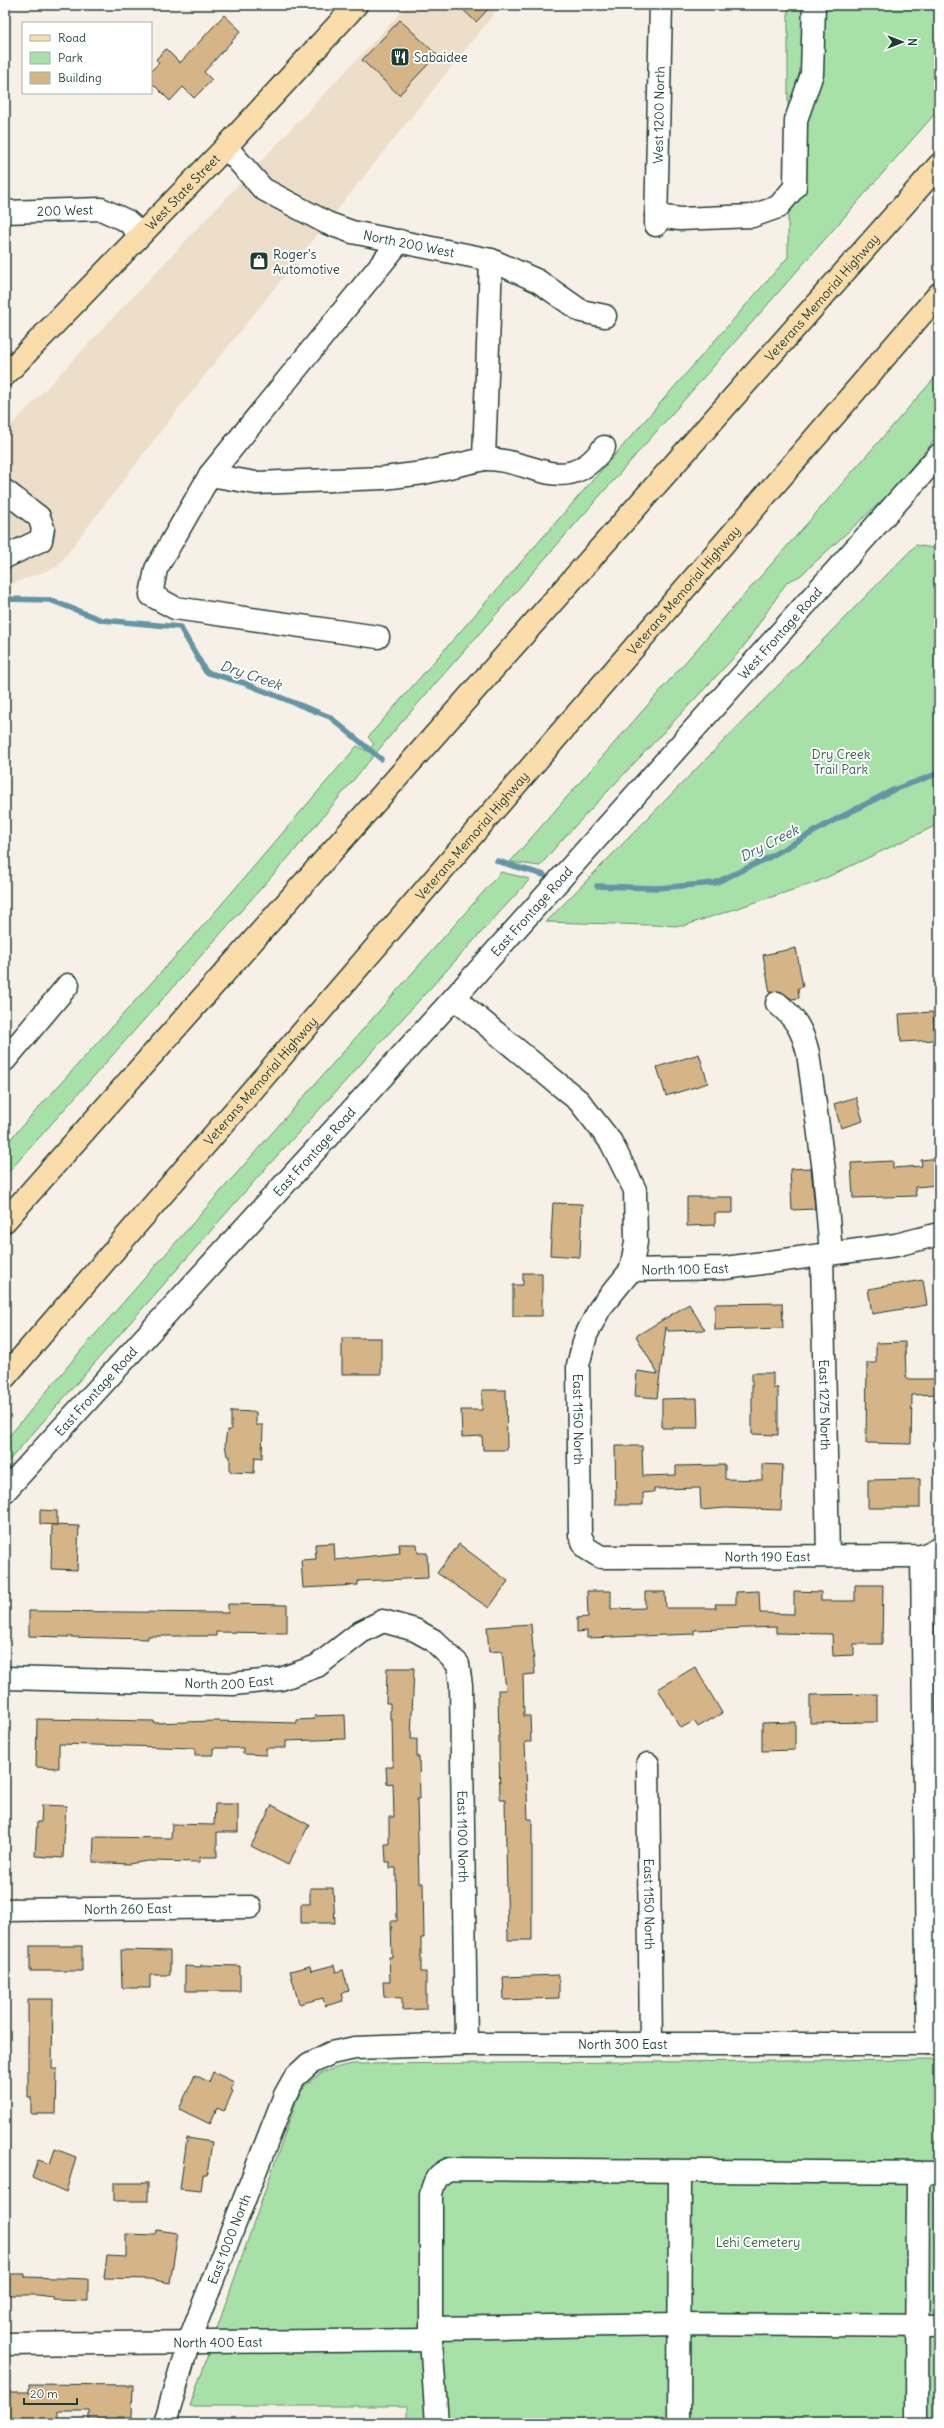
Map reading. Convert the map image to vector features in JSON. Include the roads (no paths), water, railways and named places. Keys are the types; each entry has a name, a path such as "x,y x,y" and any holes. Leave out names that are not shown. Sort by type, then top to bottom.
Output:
{"main road":[{"name":"West State Street","path":"5,375 226,147 356,5"},
{"name":"Veterans Memorial Highway","path":"5,1221 939,165"},
{"name":"Veterans Memorial Highway","path":"5,1377 939,294"}],"street":[{"name":"West 1200 North","path":"661,5 656,221 752,216 778,207 795,187 796,120 812,74 814,5"},
{"name":"North 200 West","path":"226,147 263,189 327,223 352,232 491,260 538,281 581,312 605,316"},
{"name":"200 West","path":"5,212 101,209 127,221 141,234"},
{"path":"378,637 175,608 151,595 156,569 210,475 400,241"},
{"path":"484,459 491,260"},
{"path":"210,475 256,483 384,478 423,473 484,459 501,459 559,475 575,472 596,458 604,447"},
{"name":"West Frontage Road","path":"621,812 939,455"},
{"path":"5,491 40,517 43,528 41,540 5,557"},
{"name":"East Frontage Road","path":"5,1491 454,998 621,812"},
{"path":"5,1060 68,985"},
{"name":"North 100 East","path":"454,998 579,1101 612,1142 636,1190 636,1242 631,1270 725,1268 896,1244 939,1234"},
{"name":"East 1275 North","path":"777,1003 794,1017 803,1035 808,1053 824,1171 827,1254 828,1556"},
{"name":"East 1150 North","path":"596,1554 586,1548 580,1535 578,1365 586,1335 600,1308 631,1270"},
{"path":"931,1553 934,2044"},
{"name":"North 190 East","path":"596,1554 601,1557 828,1556 931,1553"},
{"name":"North 200 East","path":"5,1678 232,1684 281,1679 318,1666 361,1632 383,1621 415,1630 433,1640"},
{"name":"East 1100 North","path":"433,1640 458,1664 461,1685 466,2044"},
{"name":"East 1150 North","path":"648,1764 651,2044"},
{"name":"North 260 East","path":"5,1910 250,1907"},
{"name":"North 300 East","path":"310,2064 330,2053 355,2048 466,2044 934,2044"},
{"name":"East 1000 North","path":"166,2423 189,2341 285,2095 295,2077 310,2064"},
{"path":"437,2423 432,2334 431,2194 434,2182 441,2172 450,2169 939,2173"},
{"path":"678,2423 680,2324 680,2172"},
{"path":"917,2423 916,2326 918,2173"},
{"name":"North 400 East","path":"5,2344 189,2341 432,2334 680,2324 939,2326"}],"waterway":[{"name":"Dry Creek","path":"5,599 50,600 102,620 180,627 206,672 244,683 330,717 381,759"},
{"name":"Dry Creek","path":"597,886 658,888 715,883 768,858 829,823 893,790 939,773"},
{"name":"Dry Creek","path":"497,861 544,875"}],"place":[{"name":"Sabaidee","path":"400,57"},
{"name":"Roger's Automotive","path":"259,261"}],"park label":[{"name":"Dry Creek Trail Park","path":"841,762"},
{"name":"Lehi Cemetery","path":"758,2242"}]}
